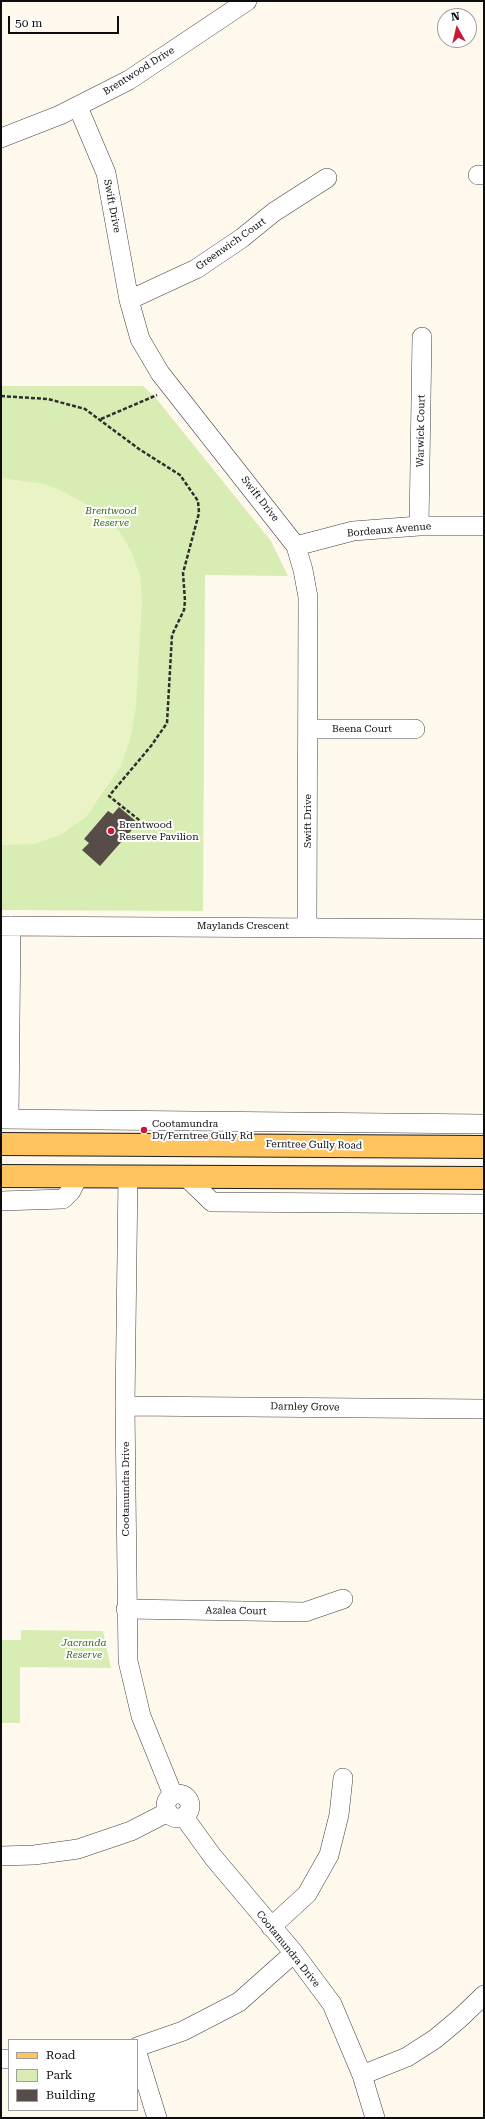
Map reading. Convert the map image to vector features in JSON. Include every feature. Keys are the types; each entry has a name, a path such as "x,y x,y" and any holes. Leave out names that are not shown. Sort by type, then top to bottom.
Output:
{"main road":[{"name":"Ferntree Gully Road","path":"1,1144 127,1143 484,1147"},
{"path":"127,1143 128,1176"},
{"path":"1,1176 484,1178"}],"street":[{"name":"Brentwood Drive","path":"1,138 78,107 129,80 247,1"},
{"name":"Swift Drive","path":"78,107 107,178 129,300 140,339 160,373 296,546 308,598 309,730 307,926"},
{"name":"Greenwich Court","path":"129,300 196,269 242,238 274,212 327,178"},
{"name":"Warwick Court","path":"419,526 422,337"},
{"name":"Bordeaux Avenue","path":"296,546 353,531 419,526 484,526"},
{"name":"Beena Court","path":"309,730 415,729"},
{"name":"Maylands Crescent","path":"6,926 307,926 484,929"},
{"path":"6,926 5,1119 484,1124"},
{"name":"Cootamundra Drive","path":"128,1176 125,1406 126,1609 128,1660 141,1716 175,1808 213,1857 271,1927 294,1952 332,2004 362,2075 375,2118"},
{"path":"185,1176 212,1202 484,1204"},
{"path":"1,1201 63,1199 70,1191 78,1177"},
{"name":"Darnley Grove","path":"125,1406 484,1409"},
{"name":"Azalea Court","path":"126,1609 305,1612 343,1599"},
{"path":"271,1927 307,1894 328,1855 339,1815 343,1778"},
{"path":"1,1856 34,1855 78,1849 120,1836 175,1808"},
{"path":"138,2047 183,2031 239,2002 294,1952"},
{"path":"362,2075 407,2057 459,2019 484,1995"},
{"path":"138,2056 157,2118"}],"path":[{"path":"101,419 158,394"},
{"path":"1,396 48,399 69,403 85,409 101,419 139,449 180,475 198,501 199,513 183,573 185,601 184,610 172,635 167,723 151,746 109,796 148,827"}],"green space":[{"name":"Brentwood Reserve","path":"1,386 143,386 155,397 271,541 288,576 205,575 203,911 1,910"},
{"path":"1,478 44,484 58,489 101,512 120,532 132,553 140,576 142,600 136,707 131,736 121,766 86,817 62,834 35,844 1,845"},
{"name":"Jacranda Reserve","path":"21,1630 103,1631 111,1668 20,1667 20,1723 1,1723 1,1640 21,1640"}],"building":[{"name":"Brentwood Reserve Pavilion","path":"119,807 138,823 100,866 82,850 89,843 84,839 108,811 113,814"}],"place":[{"name":"Brentwood Reserve Pavilion","path":"111,831"},
{"name":"Cootamundra Dr/Ferntree Gully Rd","path":"144,1130"}]}
